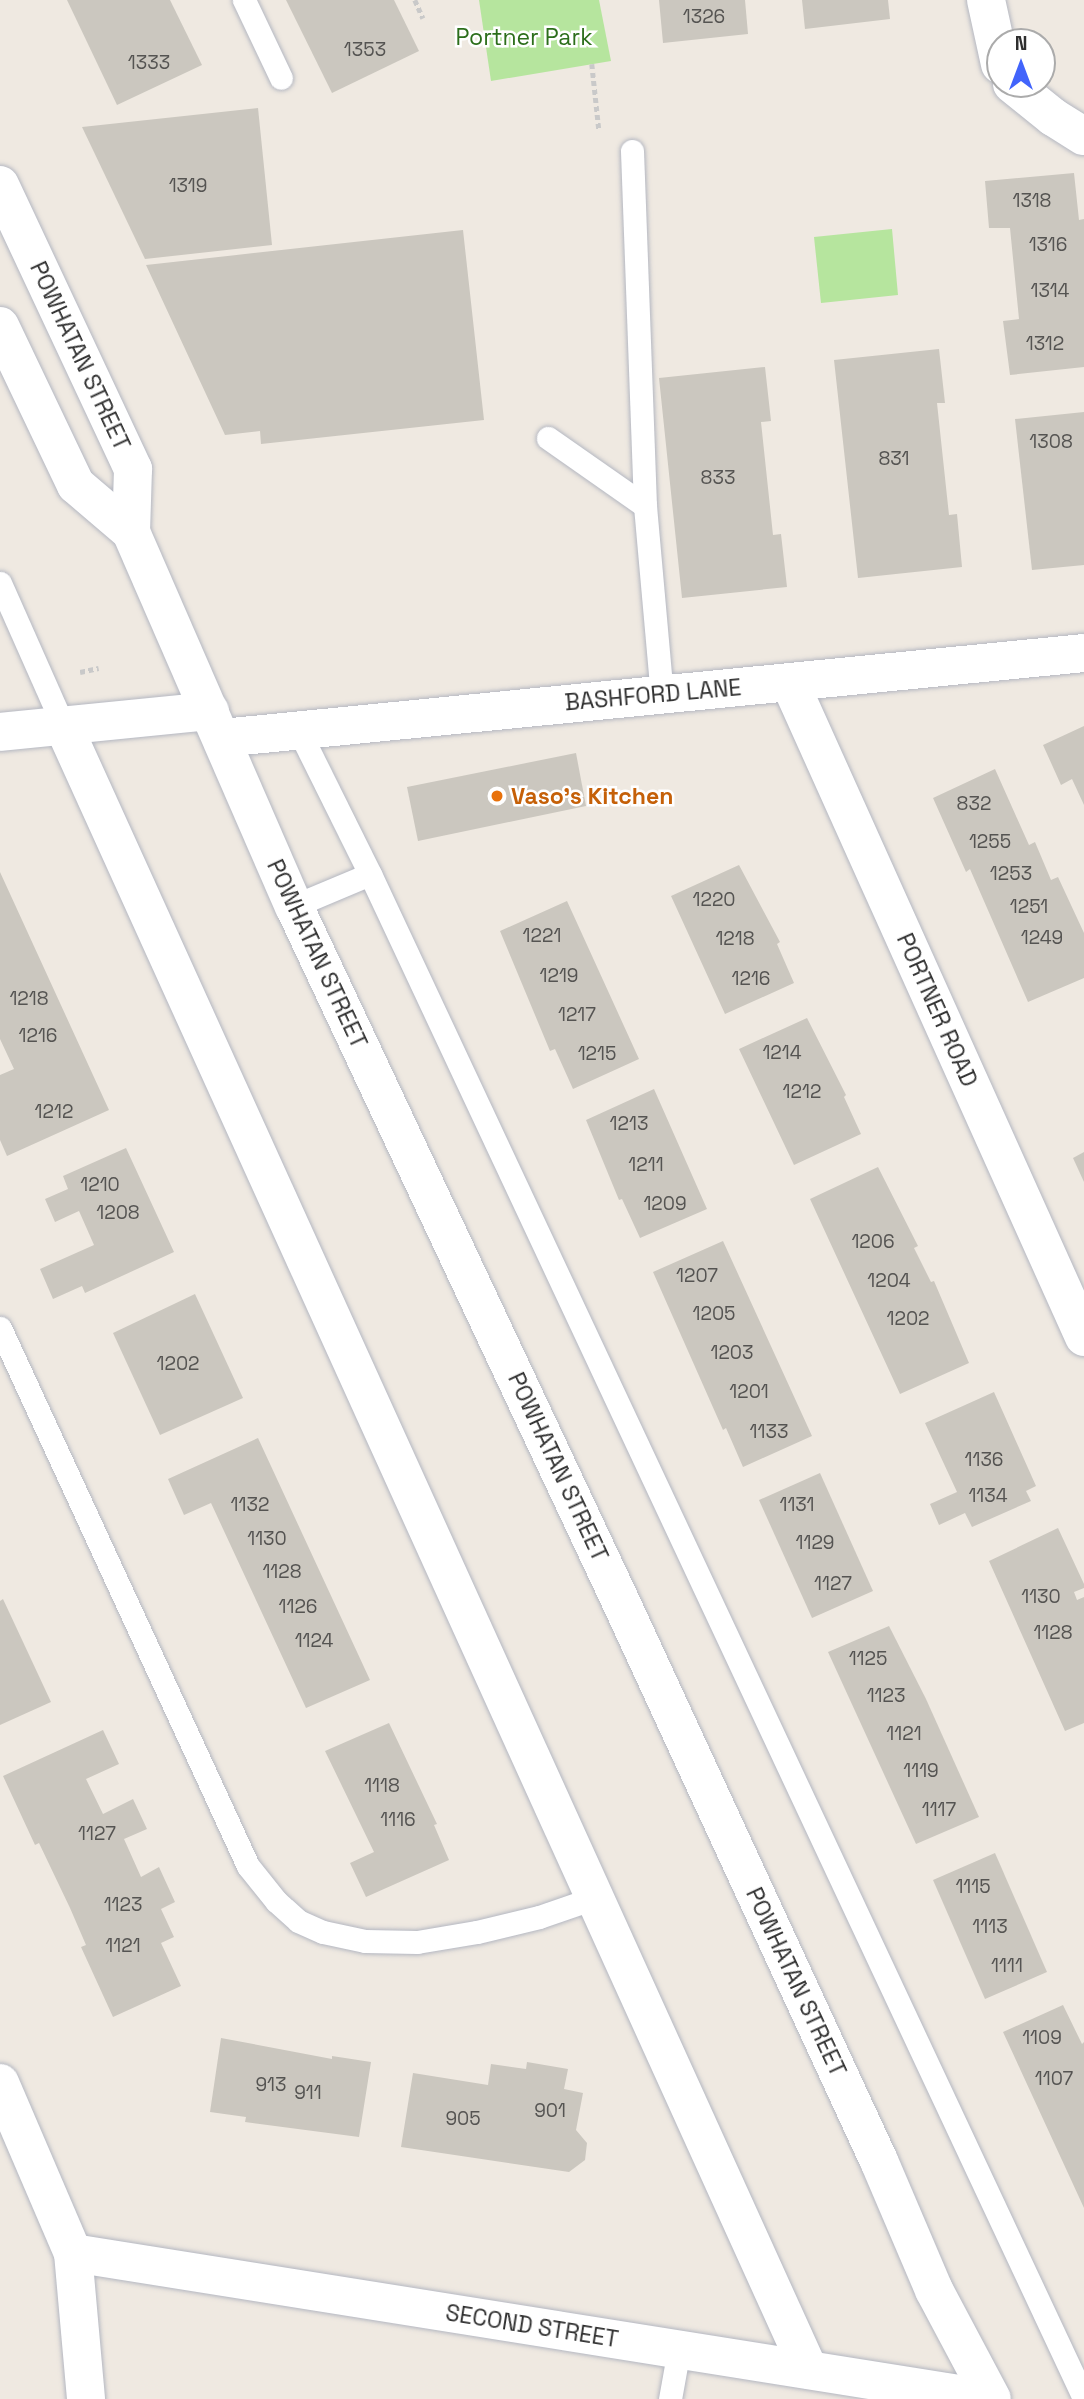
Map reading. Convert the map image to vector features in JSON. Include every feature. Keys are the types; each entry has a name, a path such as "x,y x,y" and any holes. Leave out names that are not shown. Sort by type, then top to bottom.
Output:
{"street":[{"path":"986,0 992,28"},
{"path":"1030,98 1084,136"},
{"name":"POWHATAN STREET","path":"0,185 133,469 131,532 294,906 621,1600 879,2161 934,2290 991,2399"},
{"name":"POWHATAN STREET","path":"0,326 76,485 131,532"},
{"name":"BASHFORD LANE","path":"0,732 62,725 216,725 299,731 1084,653"},
{"name":"PORTNER ROAD","path":"790,683 1084,1337"},
{"path":"62,725 809,2370"},
{"path":"0,2083 73,2253 86,2399"},
{"name":"SECOND STREET","path":"73,2253 991,2399"}],"lane":[{"path":"244,0 281,78"},
{"path":"632,151 645,506 662,695"},
{"path":"548,439 645,506"},
{"path":"0,583 62,725"},
{"path":"299,731 370,874 1084,2398"},
{"path":"294,906 370,874"},
{"path":"0,1328 248,1867 276,1901 298,1921 323,1932 365,1941 417,1942 489,1929 594,1898"},
{"path":"670,2399 679,2349"}],"path":[{"path":"415,0 423,18"}],"green space":[{"name":"Portner Park","path":"479,0 599,0 611,61 491,81"},
{"path":"892,229 898,295 821,303 814,237"}],"building":[{"path":"67,0 170,0 202,65 117,105"},
{"path":"286,0 394,0 419,51 332,93"},
{"path":"659,0 745,0 748,34 663,43"},
{"path":"802,0 888,0 890,19 805,29"},
{"path":"258,108 272,245 145,259 82,127"},
{"path":"1074,173 1079,220 1084,219 1084,367 1010,375 1003,321 1019,319 1010,228 989,228 985,181"},
{"path":"463,230 484,420 261,444 260,431 225,435 146,265"},
{"path":"939,349 945,403 937,403 949,515 957,514 962,567 858,578 834,360"},
{"path":"765,367 771,421 761,422 773,535 781,534 787,587 682,598 659,378"},
{"path":"1084,412 1084,565 1032,570 1015,419"},
{"path":"1084,726 1084,805 1072,779 1061,785 1043,745"},
{"path":"576,753 586,806 418,841 407,787"},
{"path":"995,769 1029,845 1035,842 1051,880 1058,877 1084,933 1084,978 1028,1002 970,869 966,872 933,798"},
{"path":"739,865 780,942 777,944 794,983 725,1014 671,896"},
{"path":"0,872 109,1110 7,1156 0,1140 0,1075 14,1069 0,1039"},
{"path":"567,901 639,1059 573,1089 555,1049 550,1051 500,931"},
{"path":"807,1018 846,1095 844,1097 861,1134 794,1165 739,1049"},
{"path":"654,1089 707,1209 640,1238 622,1199 619,1200 586,1120"},
{"path":"126,1148 174,1252 85,1293 82,1286 53,1299 40,1269 94,1245 79,1211 55,1222 45,1199 68,1189 63,1176"},
{"path":"1084,1152 1084,1182 1073,1158"},
{"path":"878,1167 918,1246 914,1248 931,1282 934,1281 969,1363 900,1394 810,1199"},
{"path":"723,1241 812,1436 743,1467 726,1428 723,1430 653,1272"},
{"path":"195,1294 243,1398 160,1435 113,1333"},
{"path":"994,1392 1036,1486 1026,1491 1031,1501 972,1527 965,1513 939,1525 930,1504 957,1492 925,1423"},
{"path":"258,1438 370,1680 306,1708 211,1503 184,1515 168,1479"},
{"path":"820,1473 873,1591 812,1618 759,1500"},
{"path":"1058,1528 1084,1584 1084,1588 1074,1592 1077,1600 1084,1597 1084,1723 1065,1731 989,1561"},
{"path":"3,1599 51,1702 0,1725 0,1601"},
{"path":"889,1626 926,1699 979,1817 916,1844 828,1652"},
{"path":"389,1723 437,1824 434,1825 449,1860 366,1897 350,1863 374,1852 325,1751"},
{"path":"103,1730 119,1764 86,1779 103,1814 133,1799 147,1829 124,1839 141,1877 159,1867 175,1902 161,1909 174,1937 161,1943 181,1986 113,2017 81,1947 86,1945 70,1908 39,1843 35,1845 3,1776"},
{"path":"995,1853 1047,1972 985,1999 933,1880"},
{"path":"1063,2005 1082,2044 1084,2042 1084,2208 1003,2032"},
{"path":"221,2038 332,2059 332,2056 371,2062 359,2137 245,2122 246,2117 210,2112"},
{"path":"527,2062 568,2069 564,2089 583,2093 576,2130 587,2143 585,2160 569,2172 401,2147 413,2073 488,2085 491,2064 526,2069"}],"place":[{"name":"Vaso's Kitchen","path":"497,796"}]}
